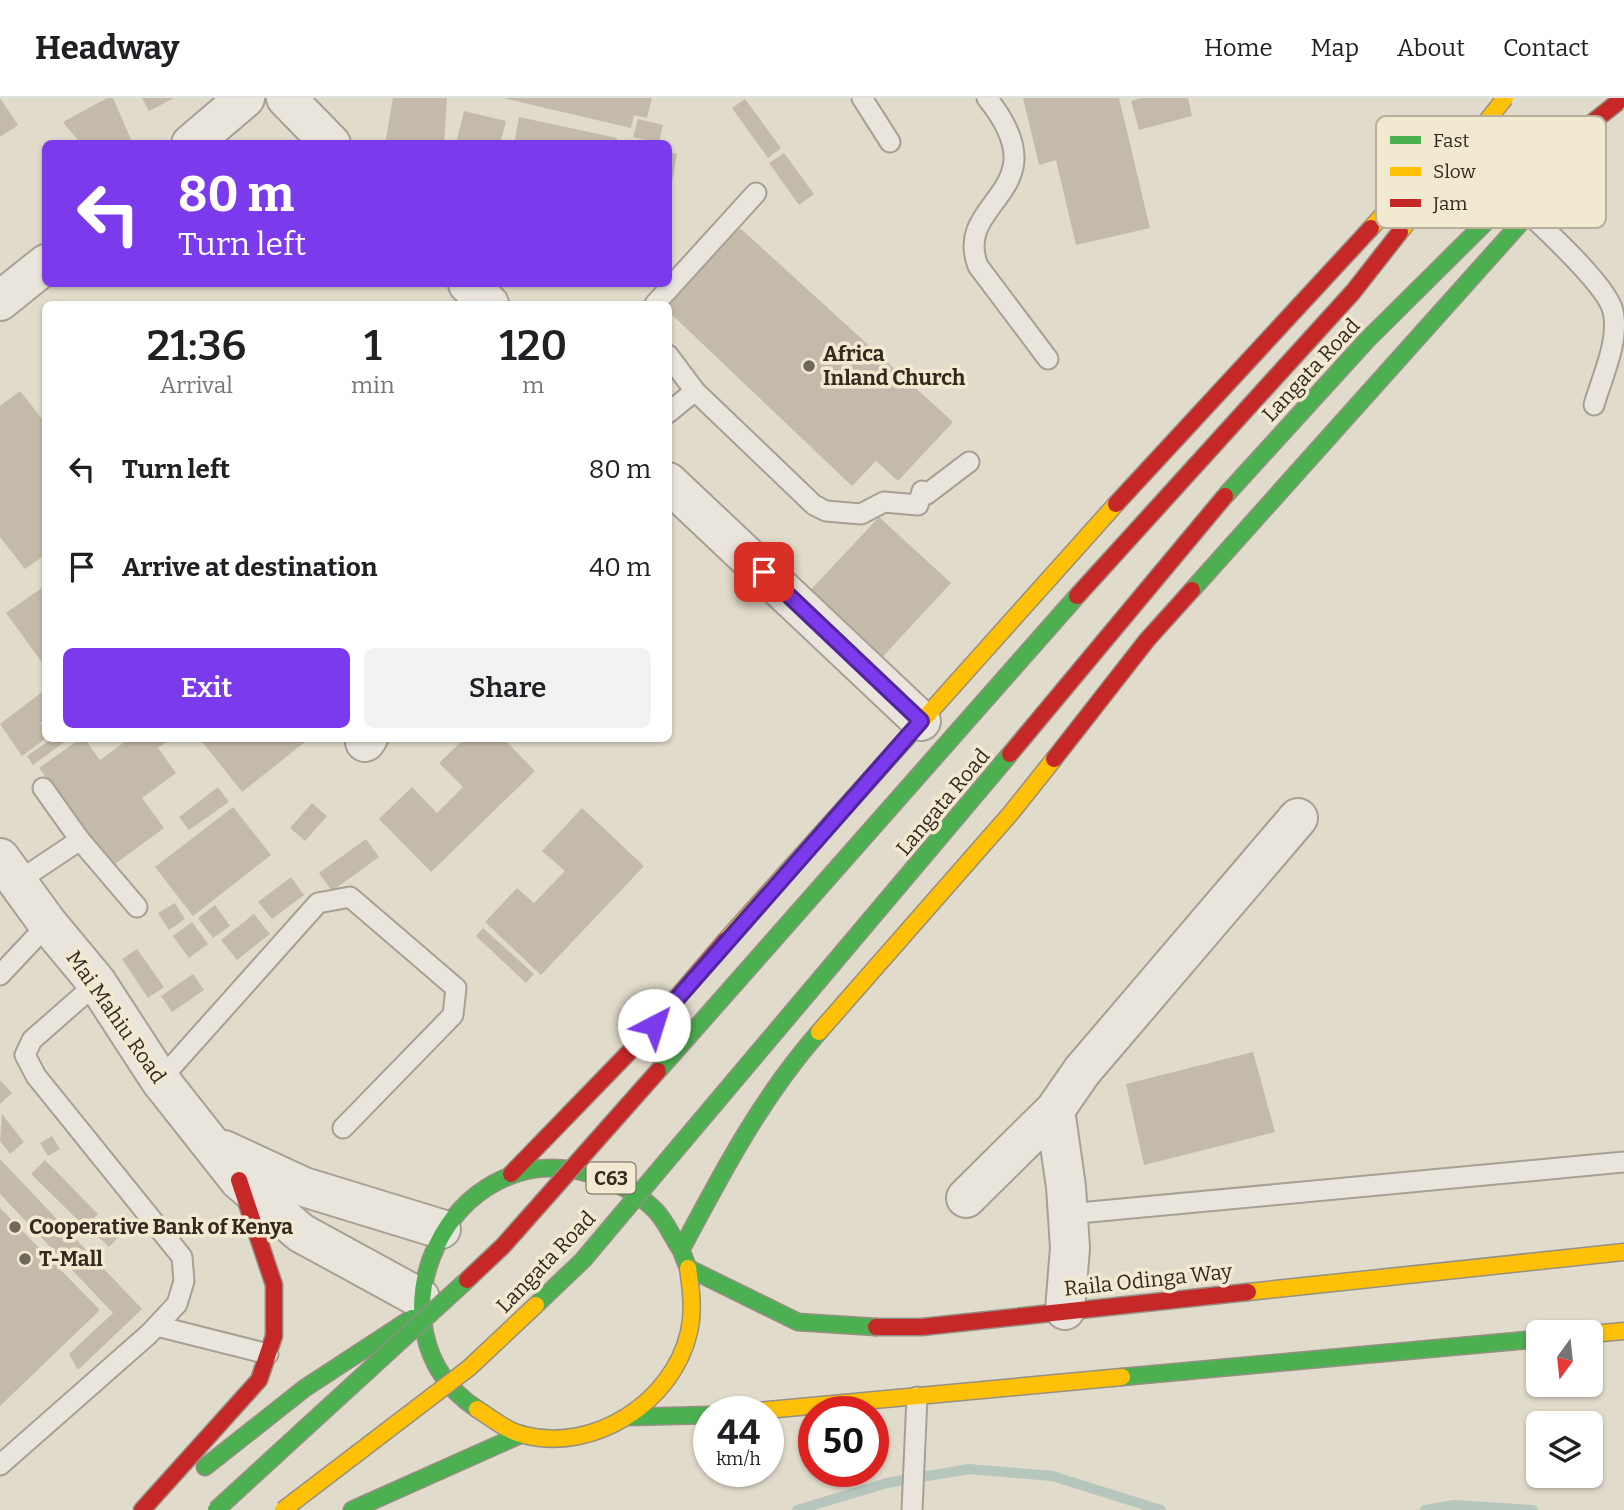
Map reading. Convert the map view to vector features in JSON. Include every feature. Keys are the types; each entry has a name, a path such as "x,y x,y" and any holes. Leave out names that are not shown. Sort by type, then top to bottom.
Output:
{"main road":[{"path":"1474,116 1490,98"},
{"name":"Langata Road","path":"1491,116 1505,98"},
{"name":"Langata Road","path":"1606,118 1620,100"},
{"name":"Langata Road","path":"1600,116 1620,100"},
{"path":"511,1174 636,1045 921,721 1376,223"},
{"name":"Langata Road","path":"216,1510 503,1246 1082,590 1353,292 1403,228"},
{"name":"Langata Road","path":"283,1510 469,1368 583,1259 871,922 1249,467 1367,340 1480,228"},
{"name":"Langata Road","path":"681,1250 747,1128 787,1068 1011,813 1147,640 1516,228"},
{"name":"C63","path":"562,1167 612,1178 653,1208 681,1250 688,1268 693,1302 689,1335 676,1367 656,1395 630,1417 591,1433 550,1438 522,1434 475,1411 447,1384 429,1350 420,1305 441,1229 472,1196 511,1174 562,1167"},
{"path":"142,1510 259,1380 274,1336 274,1285 239,1180"},
{"name":"Raila Odinga Way","path":"688,1268 797,1322 851,1327 922,1327 1624,1252"},
{"path":"156,1510 305,1388 420,1305"},
{"path":"1603,1333 1624,1331"},
{"path":"784,1409 1526,1340"},
{"path":"630,1417 693,1415"},
{"path":"352,1510 418,1478 522,1434"}],"street":[{"path":"196,140 245,98"},
{"path":"286,98 327,140"},
{"path":"0,301 42,267"},
{"path":"471,287 486,301"},
{"path":"672,486 921,721"},
{"path":"965,1198 1055,1110 1082,1071 1298,818"},
{"name":"Mai Mahiu Road","path":"9,870 48,924 97,984 160,1080 206,1142 239,1180 301,1233 420,1305"},
{"path":"1055,1110 1070,1248 1065,1310"},
{"path":"206,1142 304,1187 441,1229"}],"lane":[{"path":"862,98 890,142"},
{"path":"987,98 1004,120 1016,158 1010,183 984,216 973,236 971,249 978,266 1048,359"},
{"path":"672,285 756,193"},
{"path":"1543,228 1574,258 1613,309 1614,334 1594,405"},
{"path":"658,301 670,287"},
{"path":"672,360 695,391 819,509 861,514 884,502 918,505 922,491 927,494 941,486 969,462"},
{"path":"672,410 695,391"},
{"path":"43,788 80,840 138,907"},
{"path":"9,870 80,840"},
{"path":"160,1080 318,903 350,897 456,988 453,1016 343,1128"},
{"path":"0,975 48,924"},
{"path":"0,1465 157,1326 177,1304 184,1281 182,1257 36,1076 25,1055 32,1040 97,984"},
{"path":"1068,1214 1624,1162"},
{"path":"157,1326 268,1354"},
{"path":"912,1510 917,1397"}],"building":[{"path":"0,98 18,125 0,137"},
{"path":"107,98 113,98 131,140 78,140 63,122"},
{"path":"142,98 174,98 149,111"},
{"path":"393,98 447,98 444,140 386,140"},
{"path":"503,98 652,98 647,118 634,115 631,128"},
{"path":"1023,98 1119,98 1150,228 1076,245 1056,160 1039,165"},
{"path":"1142,98 1188,98 1192,116 1139,130 1131,101"},
{"path":"745,99 781,148 768,158 732,108"},
{"path":"464,111 506,121 501,140 457,140"},
{"path":"519,117 617,138 617,140 515,140"},
{"path":"638,119 663,125 660,140 633,137"},
{"path":"672,153 677,154 672,182"},
{"path":"784,153 814,194 799,205 769,163"},
{"name":"Africa Inland Church","path":"740,228 953,422 898,481 876,461 852,486 672,315 670,301"},
{"path":"20,391 42,419 42,557 25,569 0,537 0,406"},
{"path":"879,517 951,583 876,664 803,598"},
{"path":"42,588 42,662 6,613"},
{"path":"42,692 42,741 22,756 0,724"},
{"path":"47,742 65,742 33,765 27,756"},
{"path":"75,742 87,742 100,760 125,742 166,742 158,748 176,773 142,798 164,828 111,867 39,768"},
{"path":"202,742 305,742 242,792"},
{"path":"461,742 507,742 535,771 431,872 379,819 412,787 437,813 463,787 439,763"},
{"path":"218,787 229,802 189,830 179,817"},
{"path":"312,803 327,816 305,841 290,828"},
{"path":"233,807 271,855 193,916 155,867"},
{"path":"582,808 644,866 541,975 485,922 517,888 534,903 565,871 542,851"},
{"path":"366,839 379,857 332,891 319,873"},
{"path":"291,877 304,895 272,919 258,902"},
{"path":"175,903 185,919 169,930 158,913"},
{"path":"215,905 230,926 213,938 198,918"},
{"path":"254,914 270,934 237,960 221,940"},
{"path":"192,922 208,944 189,958 173,936"},
{"path":"483,928 534,974 526,983 476,936"},
{"path":"137,949 164,987 148,998 122,959"},
{"path":"193,974 204,990 172,1012 161,996"},
{"path":"1253,1052 1275,1132 1144,1165 1126,1084"},
{"path":"0,1080 12,1093 0,1104"},
{"path":"2,1114 24,1142 10,1154 0,1141"},
{"path":"52,1136 60,1149 48,1156 40,1143"},
{"path":"0,1159 142,1309 78,1370 69,1354 113,1313 0,1194"},
{"path":"45,1160 98,1214 85,1227 31,1174"},
{"name":"T-Mall","path":"0,1208 100,1310 0,1406"},
{"path":"104,1218 121,1234 109,1247 92,1231"}],"waterway":[{"path":"797,1510 887,1483 969,1469 1052,1476 1161,1510"},
{"path":"1425,1510 1454,1505 1533,1510"}],"traffic: fast":[{"path":"1225,496 1367,340 1480,228"},
{"path":"1192,590 1516,228"},
{"path":"658,1071 1077,596"},
{"path":"536,1305 583,1260 1010,754"},
{"path":"819,1032 761,1110 727,1165 681,1250 688,1268 798,1322 876,1327"},
{"path":"477,1409 442,1374 425,1333 424,1289 436,1246 461,1209 497,1182 540,1169 590,1174 624,1188 648,1204 662,1219 681,1250"},
{"path":"216,1510 467,1280"},
{"path":"205,1467 305,1388 412,1318"},
{"path":"1122,1377 1526,1340"},
{"path":"630,1417 693,1415"},
{"path":"352,1510 522,1434"}],"traffic: slow":[{"path":"1491,116 1505,98"},
{"path":"1371,228 1376,223"},
{"path":"1400,232 1403,228"},
{"path":"726,940 1116,504"},
{"path":"819,1032 1011,813 1054,759"},
{"path":"1248,1292 1624,1252"},
{"path":"477,1409 518,1433 551,1439 603,1429 627,1416 648,1400 666,1380 680,1357 689,1332 691,1316 688,1268"},
{"path":"283,1510 469,1368 536,1305"},
{"path":"1603,1333 1624,1331"},
{"path":"784,1408 1122,1377"}],"traffic: jam":[{"path":"1600,116 1618,102"},
{"path":"1116,504 1371,228"},
{"path":"1077,596 1353,292 1400,232"},
{"path":"1010,754 1225,496"},
{"path":"1054,759 1147,640 1192,590"},
{"path":"511,1174 636,1045 726,940"},
{"path":"467,1280 503,1246 658,1071"},
{"path":"142,1510 259,1380 274,1336 274,1285 239,1180"},
{"path":"876,1327 922,1327 1248,1292"}],"place":[{"name":"Africa Inland Church","path":"809,366"},
{"name":"Cooperative Bank of Kenya","path":"15,1227"},
{"name":"T-Mall","path":"25,1259"}],"route":[{"path":"654,1025 756,905 921,721 764,572"}]}
